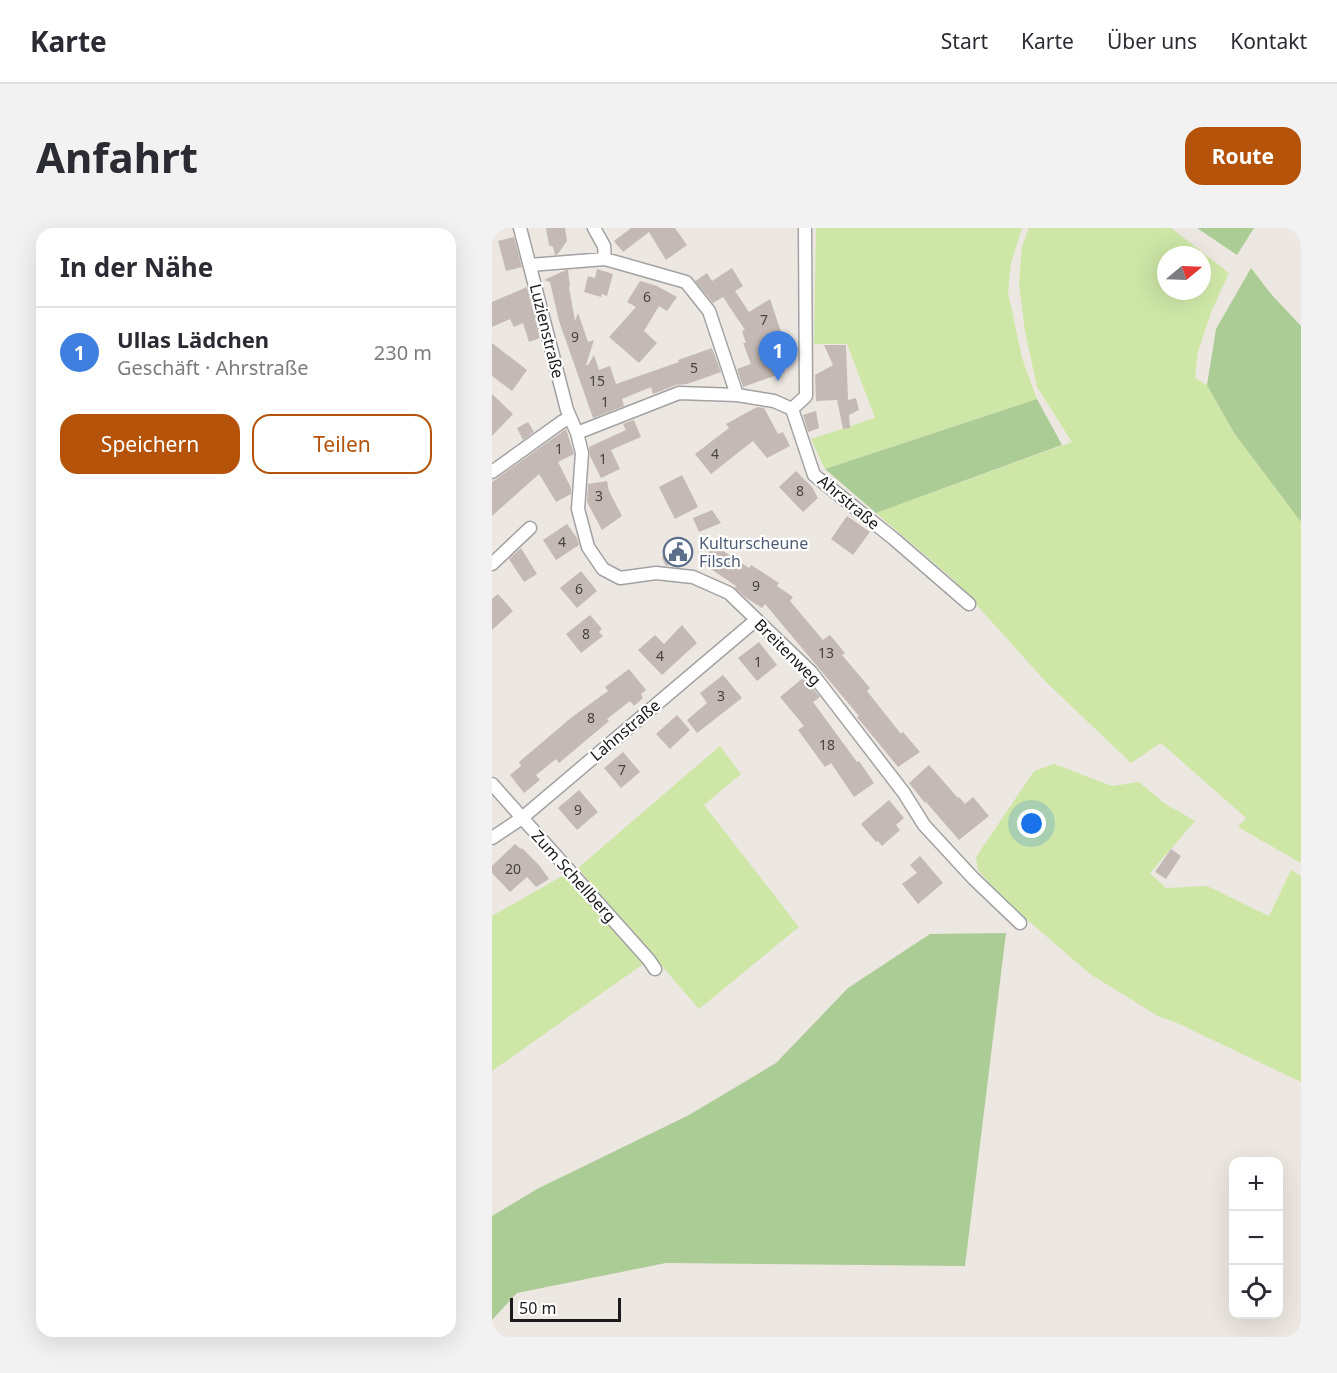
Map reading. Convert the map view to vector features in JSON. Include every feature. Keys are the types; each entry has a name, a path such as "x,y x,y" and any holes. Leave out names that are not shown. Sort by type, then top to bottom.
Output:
{"street":[{"name":"Luzienstraße","path":"520,228 567,410 577,433"},
{"path":"594,228 604,246 605,259"},
{"path":"577,433 679,393 737,395 774,401 792,409 806,396 806,228"},
{"path":"530,265 605,259 686,282 709,311 737,395"},
{"name":"Ahrstraße","path":"792,409 814,475 894,539 969,604"},
{"path":"492,472 563,421 571,419"},
{"name":"Breitenweg","path":"577,433 582,453 578,509 588,548 603,569 620,578 656,573 693,577 729,593 811,672 904,793 924,825 973,878 1020,923"},
{"path":"492,564 530,528"},
{"name":"Lahnstraße","path":"492,838 522,818 756,620"},
{"name":"Zum Schellberg","path":"492,784 655,969"}],"green space":[{"path":"816,228 1022,228 1011,263 1008,292 1022,358 1037,399 825,469 811,439 875,418 847,344 814,344"},
{"path":"1029,228 1171,228 1194,246 1157,246 1157,300 1211,300 1211,259 1229,273 1212,310 1198,352 1195,378 1207,385 1234,433 1301,522 1301,863 1238,827 1246,818 1161,743 1131,763 1047,683 954,580 876,513 1072,442 1037,387 1025,331 1019,283 1022,246"},
{"path":"1197,228 1254,228 1237,255"},
{"path":"1251,268 1271,294 1301,326 1301,522 1234,433 1207,385 1216,329"},
{"path":"1037,399 1062,445 876,513 825,469"},
{"path":"720,746 741,774 704,805 799,927 699,1009 578,868"},
{"path":"1054,764 1112,786 1139,782 1164,803 1195,821 1150,873 1166,888 1207,886 1269,916 1291,870 1301,876 1301,1082 1158,1016 1090,974 1024,917 978,870 976,857 1034,771"},
{"path":"564,875 600,904 649,960 492,1071 492,916"},
{"path":"1006,933 965,1266 666,1263 517,1293 492,1320 492,1216 537,1189 689,1115 776,1063 848,988 930,934"}],"building":[{"path":"546,228 565,228 567,241 557,255 553,247 549,245"},
{"path":"631,228 675,228 687,245 666,260 649,232 623,252 614,241"},
{"path":"514,237 522,267 506,271 498,241"},
{"path":"732,268 743,286 735,291 749,312 770,299 783,338 774,342 785,372 743,387 737,369 751,364 743,343 746,343 742,331 745,330 723,297 713,303 695,281 707,273 712,281"},
{"path":"597,269 613,274 607,296 602,294 601,297 584,292 588,276 595,278"},
{"path":"568,270 575,321 578,313 588,342 594,340 586,365 594,355 599,370 610,366 616,384 712,348 721,372 653,394 651,387 622,399 624,406 593,418 559,321 550,282 544,280"},
{"path":"640,281 657,286 677,297 667,311 659,306 644,331 657,343 639,363 609,337 636,307 627,302"},
{"path":"527,287 540,338 529,342 523,323 514,327 510,319 492,327 492,302"},
{"path":"492,343 527,370 512,391 492,376"},
{"path":"824,345 846,345 848,400 856,398 859,410 849,415 850,428 843,429 837,400 816,401 815,375 833,365"},
{"path":"492,394 513,414 492,436"},
{"path":"757,407 764,408 778,434 783,432 790,446 767,458 753,441 711,474 695,454 729,428 726,424"},
{"path":"816,411 819,428 808,432 803,415"},
{"path":"634,420 641,437 611,450 620,469 601,478 590,456 589,447 626,430 623,424"},
{"path":"528,422 534,432 523,440 517,428"},
{"path":"566,429 574,454 558,462 571,488 571,494 556,502 539,474 492,516 492,482"},
{"path":"796,471 812,487 818,498 803,512 779,487"},
{"path":"682,475 698,507 675,519 659,487"},
{"path":"607,481 609,491 622,516 602,530 587,502 588,484"},
{"path":"712,510 721,523 699,532 693,518"},
{"path":"847,516 870,532 853,555 831,539"},
{"path":"567,524 579,545 556,560 543,540"},
{"name":"Kulturscheune Filsch","path":"687,539 693,557 666,566 662,558 666,547"},
{"path":"714,545 749,568 751,565 779,583 777,586 793,597 790,601 823,640 830,635 845,653 842,655 870,688 867,691 901,734 903,732 920,752 898,767 857,717 859,716 765,604 762,608 745,597 735,588 736,586 702,563"},
{"path":"521,548 537,574 524,582 509,559"},
{"path":"581,571 597,591 577,608 560,588"},
{"path":"498,594 513,611 492,630 492,599"},
{"path":"590,615 602,629 599,632 603,636 581,653 566,634"},
{"path":"682,625 697,643 662,675 638,650 655,635 664,644"},
{"path":"759,642 777,665 757,681 738,658"},
{"path":"629,669 646,690 641,694 643,698 634,706 630,701 559,763 556,759 536,775 540,780 524,793 510,775 521,766 519,762 572,717 608,691 605,687"},
{"path":"723,675 742,698 697,733 687,720 707,703 700,693"},
{"path":"804,677 820,697 813,702 874,783 854,797 831,763 825,767 798,730 804,726 780,697"},
{"path":"677,715 690,730 670,749 656,734"},
{"path":"623,752 640,772 621,788 604,768"},
{"path":"929,765 965,804 973,797 989,816 959,840 909,783"},
{"path":"579,790 598,812 577,830 558,808"},
{"path":"889,800 904,818 896,825 900,830 882,846 861,824"},
{"path":"515,844 539,865 549,879 536,887 527,877 510,892 492,873 492,866"},
{"path":"1171,849 1181,856 1166,879 1155,872"},
{"path":"920,856 943,883 918,904 902,884 917,873 910,865"}],"place":[{"name":"Ullas Lädchen","path":"778,381"},
{"name":"Kulturscheune Filsch","path":"678,552"}]}
